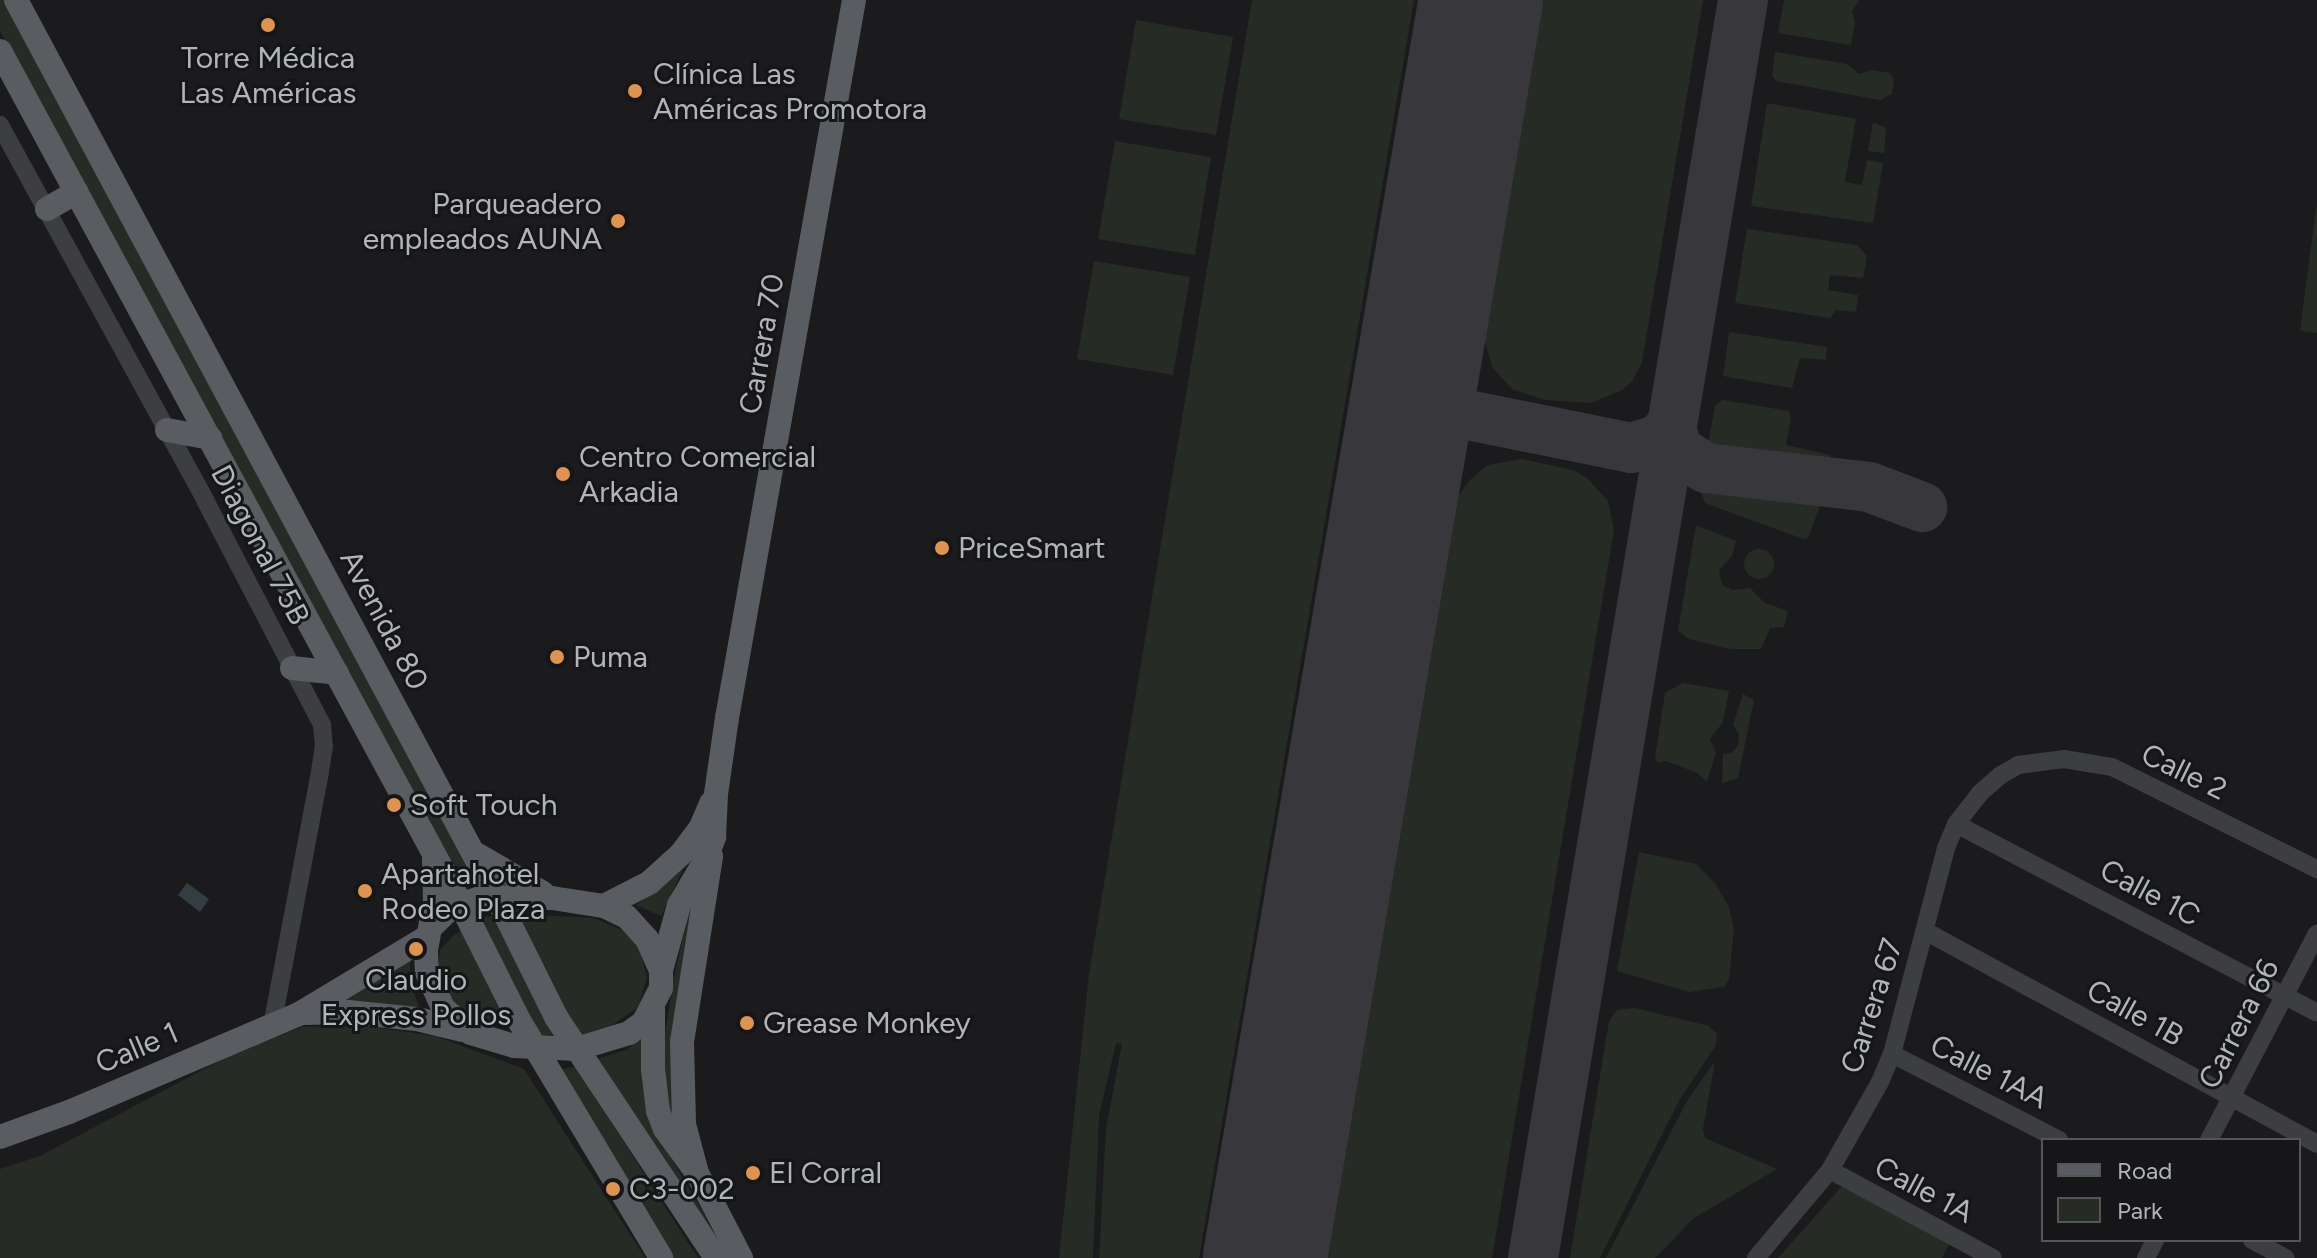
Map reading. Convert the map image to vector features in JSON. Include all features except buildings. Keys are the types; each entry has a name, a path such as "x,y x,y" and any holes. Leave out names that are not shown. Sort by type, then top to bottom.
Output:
{"main road":[{"name":"Avenida 80","path":"16,0 576,1049 716,1258"},
{"name":"Carrera 70","path":"697,1173 665,1129 658,1111 653,1069 653,1008 661,988 661,970 679,905 705,861 714,837 716,794 854,0"},
{"path":"0,53 461,903 501,989 661,1258"},
{"path":"47,209 77,192"},
{"path":"167,430 210,438"},
{"path":"292,668 337,673"},
{"name":"Carrera 70","path":"604,906 649,883 681,854 701,827 716,794"},
{"path":"714,837 682,1042 684,1124 697,1173 741,1258"},
{"path":"432,850 437,875 426,962 434,996 452,1019 471,1033"},
{"path":"472,850 500,871 552,898"},
{"path":"461,903 496,896 552,898 604,906 639,928 661,970"},
{"name":"Calle 1","path":"0,1137 69,1112 299,1014 429,932 441,915 461,903"},
{"name":"Calle 1","path":"299,1014 348,1012 417,1019 494,1042 535,1048 576,1049 629,1033 644,1022 653,1008"}],"street":[{"name":"Diagonal 75B","path":"0,125 167,430 322,725 324,746 272,1025"},
{"name":"Calle 2","path":"2018,765 2064,759 2112,767 2317,869"},
{"name":"Carrera 67","path":"1756,1258 1830,1170 1892,1054 1937,878 1956,824 1980,793 2018,765"},
{"name":"Calle 1C","path":"1956,824 2317,1013"},
{"name":"Calle 1B","path":"1925,931 2317,1144"},
{"name":"Carrera 66","path":"2210,1138 2234,1099 2317,933"},
{"name":"Calle 1AA","path":"1892,1054 2055,1138"},
{"name":"Calle 1A","path":"1830,1170 1993,1258"},
{"path":"1950,1258 1958,1241"},
{"path":"2256,1242 2286,1258"}],"green space":[{"path":"0,0 4,0 475,876 459,882 218,442 0,31"},
{"path":"1252,0 1414,0 1199,1258 1099,1258 1106,1129 1122,1044 1116,1043 1099,1116 1093,1258 1059,1258 1089,974"},
{"path":"1537,0 1703,0 1642,362 1632,381 1622,390 1591,403 1545,400 1512,389 1492,367 1484,338 1483,313"},
{"path":"1784,0 1859,0 1852,11 1855,23 1851,45 1778,33"},
{"path":"1136,20 1233,37 1216,135 1119,119"},
{"path":"1775,52 1847,64 1859,74 1872,70 1890,73 1894,79 1892,94 1880,100 1776,81 1772,76"},
{"path":"1767,103 1856,119 1845,182 1862,185 1867,160 1883,163 1873,223 1751,206"},
{"path":"1873,122 1886,128 1884,153 1868,151"},
{"path":"1115,141 1211,157 1195,255 1098,239"},
{"path":"2317,202 2317,333 2300,331"},
{"path":"1747,229 1857,245 1867,256 1863,278 1830,275 1828,290 1858,295 1856,312 1836,310 1830,318 1735,303"},
{"path":"1094,261 1190,277 1173,375 1077,359"},
{"path":"1729,332 1827,347 1826,360 1800,358 1792,388 1723,376"},
{"path":"1723,400 1789,411 1791,418 1786,445 1830,455 1830,467 1710,458 1707,452 1715,405"},
{"path":"1522,459 1573,470 1587,478 1608,501 1614,530 1492,1258 1328,1258 1459,495 1471,479 1488,465"},
{"path":"1713,480 1818,490 1823,498 1808,538 1803,539 1705,503 1700,489"},
{"path":"1696,525 1736,541 1732,556 1719,570 1722,585 1732,590 1750,588 1765,603 1788,611 1784,627 1770,628 1761,649 1731,649 1689,639 1678,631"},
{"path":"1759,549 1770,553 1774,564 1770,575 1759,579 1748,575 1744,564 1748,553"},
{"path":"1683,683 1729,691 1723,722 1710,739 1716,753 1707,781 1695,772 1666,761 1658,763 1655,758 1665,693"},
{"path":"1743,694 1754,700 1738,778 1722,783 1723,754 1732,753 1738,745 1739,735 1733,725"},
{"path":"692,850 661,916 636,905 650,894"},
{"path":"1639,852 1696,864 1715,883 1729,907 1734,929 1729,979 1724,987 1689,992 1617,971"},
{"path":"692,899 674,1127 665,1107 662,1053 674,976"},
{"path":"515,914 593,918 625,931 640,949 647,978 638,1007 611,1026 584,1034 540,1035 468,1014 449,999 438,973 440,950 454,935 483,917"},
{"path":"410,956 410,984 422,1013 336,1003"},
{"path":"1635,1008 1709,1026 1717,1034 1716,1045 1680,1099 1600,1258 1570,1258 1609,1021 1617,1010"},
{"path":"365,1026 435,1036 524,1069 645,1258 0,1258 0,1169 40,1156 229,1056 302,1027"},
{"path":"644,1036 641,1071 650,1123 703,1212 726,1258 594,1060 626,1050"},
{"path":"1715,1061 1703,1129 1705,1138 1777,1169 1694,1218 1655,1258 1606,1258 1687,1101"},
{"path":"576,1067 699,1258 673,1258 558,1069"},
{"path":"1842,1186 1951,1241 1942,1258 1778,1258"}],"shaded area":[{"path":"187,883 209,899 200,912 178,895"}],"taxiway":[{"path":"1533,1258 1743,0"},
{"path":"1417,374 1417,384 1427,400 1453,412 1631,448 1658,440 1671,426"},
{"path":"1405,443 1410,429 1425,416 1453,412"},
{"path":"1671,426 1677,450 1706,468 1869,487 1922,507"}],"runway":[{"path":"1265,1258 1481,0"}],"place":[{"name":"Torre Médica Las Américas","path":"268,25"},
{"name":"Clínica Las Américas Promotora","path":"635,91"},
{"name":"Parqueadero empleados AUNA","path":"618,221"},
{"name":"Centro Comercial Arkadia","path":"563,474"},
{"name":"PriceSmart","path":"942,548"},
{"name":"Puma","path":"557,657"},
{"name":"Soft Touch","path":"394,805"},
{"name":"Apartahotel Rodeo Plaza","path":"365,891"},
{"name":"Claudio Express Pollos","path":"416,949"},
{"name":"Grease Monkey","path":"747,1023"},
{"name":"El Corral","path":"753,1173"},
{"name":"C3-002","path":"613,1189"}]}
